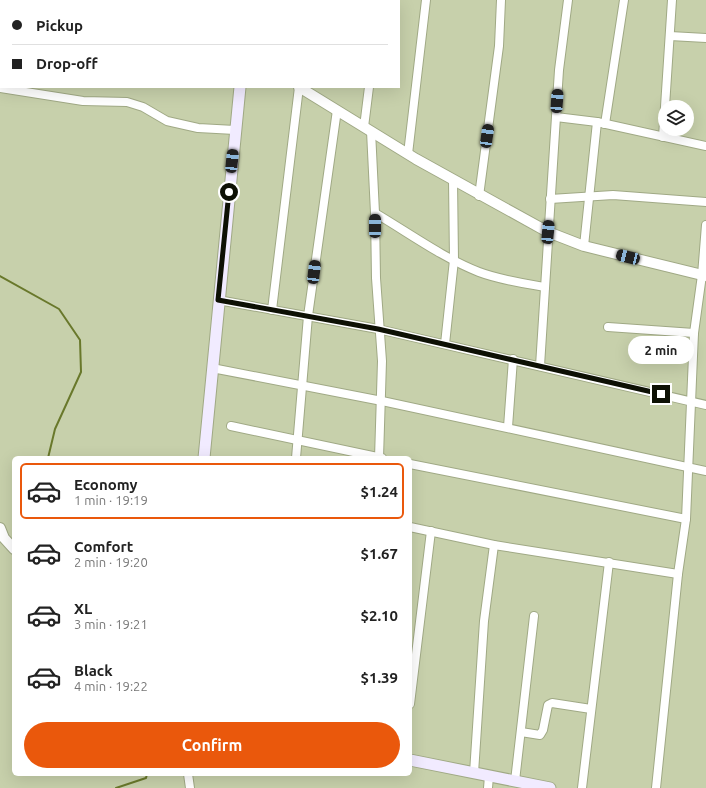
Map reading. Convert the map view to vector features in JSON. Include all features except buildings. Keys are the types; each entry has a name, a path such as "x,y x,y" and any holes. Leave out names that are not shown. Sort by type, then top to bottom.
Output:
{"main road":[{"path":"204,456 218,300 240,88"},
{"path":"412,760 550,788"}],"street":[{"path":"408,154 426,0"},
{"path":"479,196 500,46 501,0"},
{"path":"540,366 556,117 568,0"},
{"path":"584,246 601,123 624,0"},
{"path":"662,137 672,0"},
{"path":"670,36 706,38"},
{"path":"0,88 83,101 127,102 142,107 167,120 198,128 236,130"},
{"path":"272,310 299,88"},
{"path":"301,88 479,196 548,232 584,246 704,276"},
{"path":"369,88 368,129 375,213 378,329 382,361 380,456"},
{"path":"296,456 308,316 337,110"},
{"path":"556,117 601,123 706,146"},
{"path":"446,344 454,260 453,180"},
{"path":"550,199 613,195 706,202"},
{"path":"375,213 454,260 479,272 510,281 544,287"},
{"path":"656,788 678,574 686,519 694,333 704,276 706,225"},
{"path":"218,300 378,329 706,405"},
{"path":"608,327 694,333"},
{"path":"508,427 512,359"},
{"path":"212,368 508,427 706,471"},
{"path":"231,426 370,456"},
{"path":"412,464 686,519"},
{"path":"412,527 494,545 678,574"},
{"path":"0,528 4,538 12,547"},
{"path":"412,688 431,531"},
{"path":"474,773 484,621 494,545"},
{"path":"582,788 609,562"},
{"path":"515,781 534,616"},
{"path":"521,732 540,735 543,730 548,705 552,704 591,709"},
{"path":"188,776 190,788"},
{"path":"488,788 489,776"}],"waterway":[{"path":"0,276 59,309 80,340 81,372 55,429 48,456"},
{"path":"116,788 146,778 146,776"}],"route":[{"path":"229,192 218,300 378,329 661,394"}]}
